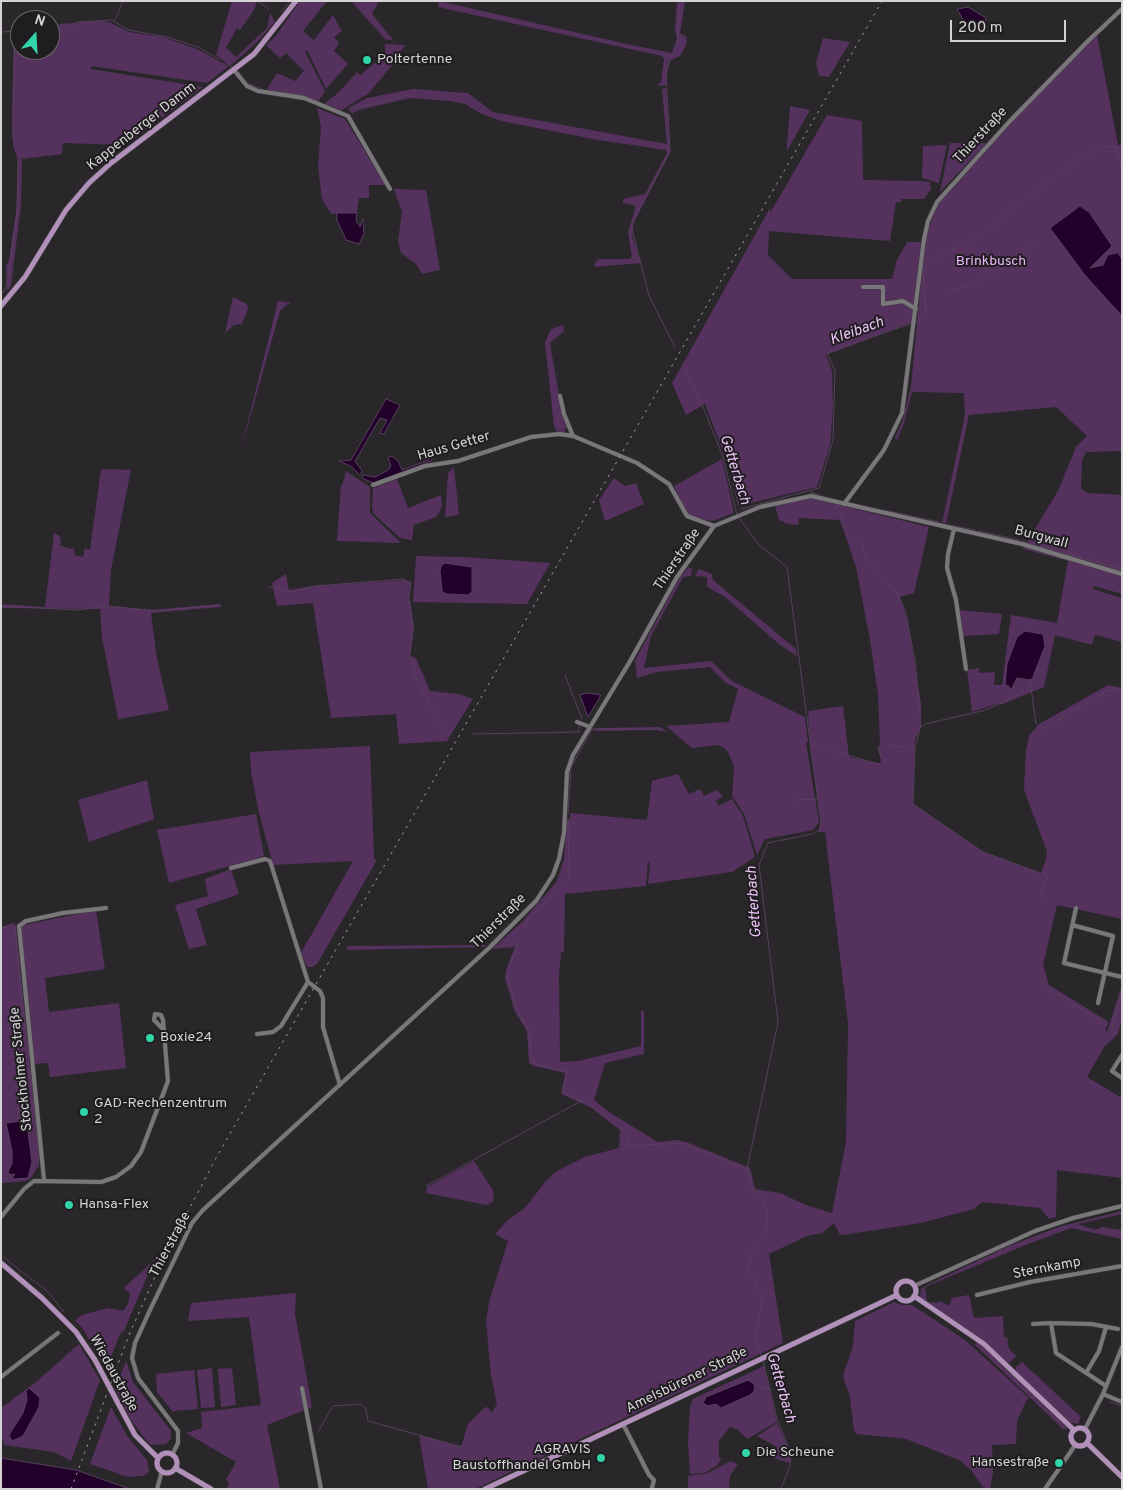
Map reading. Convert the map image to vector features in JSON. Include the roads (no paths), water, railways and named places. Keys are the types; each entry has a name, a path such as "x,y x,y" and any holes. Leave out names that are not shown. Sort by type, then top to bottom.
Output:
{"main road":[{"name":"Kappenberger Damm","path":"1,306 25,277 66,210 89,183 111,163 234,70 263,45 296,1"},
{"name":"Wiedaustraße","path":"1,1263 42,1298 76,1332 95,1360 135,1435 158,1458"},
{"name":"Amelsbürener Straße","path":"914,1286 908,1281 901,1282 896,1288 897,1295 905,1300 914,1296"},
{"path":"914,1286 914,1296 984,1344 1074,1430"},
{"name":"Amelsbürener Straße","path":"485,1489 897,1295"},
{"path":"1074,1430 1078,1428 1085,1429 1089,1436 1087,1443"},
{"path":"1074,1430 1072,1439 1076,1444 1080,1446 1087,1443"},
{"path":"1087,1443 1122,1477"},
{"path":"164,1453 172,1454 176,1459 175,1468 170,1472 162,1471 158,1467 158,1458 164,1453"},
{"path":"175,1468 211,1489"}],"street":[{"name":"Thierstraße","path":"172,1454 179,1440 177,1428 138,1378 132,1365 135,1343 196,1217 513,926 543,891 556,866 562,845 568,766 677,577 714,526 741,514 804,496 844,504 884,450 899,421 905,402 925,234 932,212 942,194 1088,41 1122,9"},
{"path":"234,70 247,86 258,92 304,98 348,116 390,189"},
{"path":"863,287 883,287 883,304 902,302 916,309"},
{"path":"560,396 566,422 573,436"},
{"name":"Haus Getter","path":"373,485 425,466 458,461 532,437 553,434 573,436 643,466 668,484 687,516 714,526"},
{"name":"Burgwall","path":"844,504 1022,544 1122,574"},
{"path":"954,529 948,554 948,568 956,600 966,669"},
{"path":"577,722 590,727"},
{"path":"231,868 265,858 270,861 308,982 320,991 323,998 322,1027 340,1085"},
{"name":"Stockholmer Straße","path":"44,1180 18,926 26,921 63,913 106,908"},
{"path":"1076,908 1064,963 1122,977"},
{"path":"1072,925 1112,936 1098,1003"},
{"path":"256,1034 273,1032 281,1026 308,982"},
{"path":"1,1222 2,1217 28,1184 44,1180 101,1182 122,1174 137,1159 167,1088 169,1073 164,1030"},
{"path":"1122,1055 1112,1072 1122,1078"},
{"name":"Amelsbürener Straße","path":"914,1286 1035,1231 1073,1218 1122,1206"},
{"name":"Sternkamp","path":"977,1295 1030,1282 1122,1266"},
{"path":"1051,1323 1054,1351 1106,1386"},
{"path":"1032,1324 1051,1323 1106,1326 1118,1329"},
{"path":"1086,1373 1099,1351 1106,1326"},
{"path":"1,1377 58,1333"},
{"path":"1085,1429 1103,1394 1122,1347"},
{"path":"302,1388 321,1489"},
{"path":"1103,1394 1122,1402"},
{"name":"Amelsbürener Straße","path":"624,1424 649,1475 654,1480 652,1488"},
{"path":"1045,1489 1076,1444"},
{"path":"156,1489 162,1471"}],"waterway":[{"path":"115,20 123,1"},
{"path":"258,1 269,9"},
{"path":"282,11 290,1"},
{"name":"Getterbach","path":"675,347 649,296 632,229 634,219 670,152 666,72 678,38 680,1"},
{"path":"60,30 78,22 112,20 128,30 167,37 198,47 219,59"},
{"path":"1,32 10,32"},
{"path":"13,139 14,60"},
{"path":"225,62 232,67"},
{"path":"239,72 244,80"},
{"path":"247,83 264,90"},
{"path":"268,90 302,95 315,100"},
{"path":"353,109 407,95"},
{"path":"326,104 341,110"},
{"name":"Kleibach","path":"1038,189 1081,158 1101,148 1116,146 1122,167"},
{"path":"1,295 7,285 17,214 18,160"},
{"name":"Kleibach","path":"916,321 925,316 926,312 923,268 925,265 978,237 1036,191"},
{"path":"945,294 982,279 1016,260 1040,240"},
{"name":"Kleibach","path":"741,509 819,488 833,440 835,371 827,353 912,323"},
{"name":"Getterbach","path":"682,363 706,414 723,457 737,515"},
{"path":"810,492 834,500"},
{"path":"836,503 849,539 862,541 864,552 871,565 896,592 905,609 915,661 921,727"},
{"path":"884,510 939,522"},
{"name":"Getterbach","path":"739,518 759,545 787,567 821,824 819,830 812,834 768,843 759,865 778,1022 747,1169 751,1186 764,1199 768,1216 765,1234 752,1253 748,1267 762,1297 756,1339 762,1357"},
{"path":"944,524 975,530"},
{"path":"979,531 1019,540"},
{"path":"1029,543 1053,550"},
{"path":"1057,551 1122,569"},
{"path":"269,587 291,592 316,586 403,579 411,583 409,596"},
{"path":"409,601 413,629 410,654"},
{"path":"1,606 78,610 107,606 158,611 220,605"},
{"path":"412,659 415,676 436,717 447,731"},
{"path":"565,675 582,719"},
{"path":"1030,680 1036,724"},
{"path":"1043,729 1106,691 1122,689"},
{"path":"1010,699 1011,690"},
{"path":"910,747 915,748 920,728 925,724 986,710 1022,693"},
{"path":"578,732 580,725"},
{"path":"568,814 571,767 592,729 663,729"},
{"path":"472,734 579,732"},
{"path":"810,745 822,748"},
{"path":"826,749 879,764 882,761 878,747 885,745 908,747"},
{"path":"915,748 913,804 983,852 1040,873"},
{"path":"796,800 817,799"},
{"path":"534,914 569,878 568,820"},
{"path":"1040,898 1047,877 1044,873"},
{"path":"524,928 529,919"},
{"path":"1,928 12,925 15,927 17,948"},
{"path":"519,940 508,970 508,978 516,1009 530,1033 531,1059 533,1063 567,1072 563,1093 589,1104 627,1133 627,1146 681,1143 747,1169"},
{"path":"17,952 29,1058"},
{"path":"1041,978 1046,987 1104,1023"},
{"path":"1112,1028 1122,992"},
{"path":"30,1068 39,1155 38,1167"},
{"path":"426,1186 581,1101"},
{"path":"3,1257 47,1291 64,1312"},
{"name":"Getterbach","path":"763,1361 777,1419 791,1454 790,1466 781,1489"},
{"path":"755,1386 770,1389"},
{"path":"1110,1402 1122,1406"},
{"path":"318,1432 333,1406 361,1404 366,1409 368,1421 462,1447"}],"railway":[{"path":"71,1489 129,1335 162,1261 216,1158 882,1"}],"place":[{"name":"Poltertenne","path":"367,60"},
{"name":"Boxie24","path":"150,1038"},
{"name":"GAD-Rechenzentrum 2","path":"84,1112"},
{"name":"Hansa-Flex","path":"69,1205"},
{"name":"Die Scheune","path":"746,1453"},
{"name":"AGRAVIS Baustoffhandel GmbH","path":"601,1458"},
{"name":"Hansestraße","path":"1059,1463"}],"park label":[{"name":"Brinkbusch","path":"991,262"}]}
